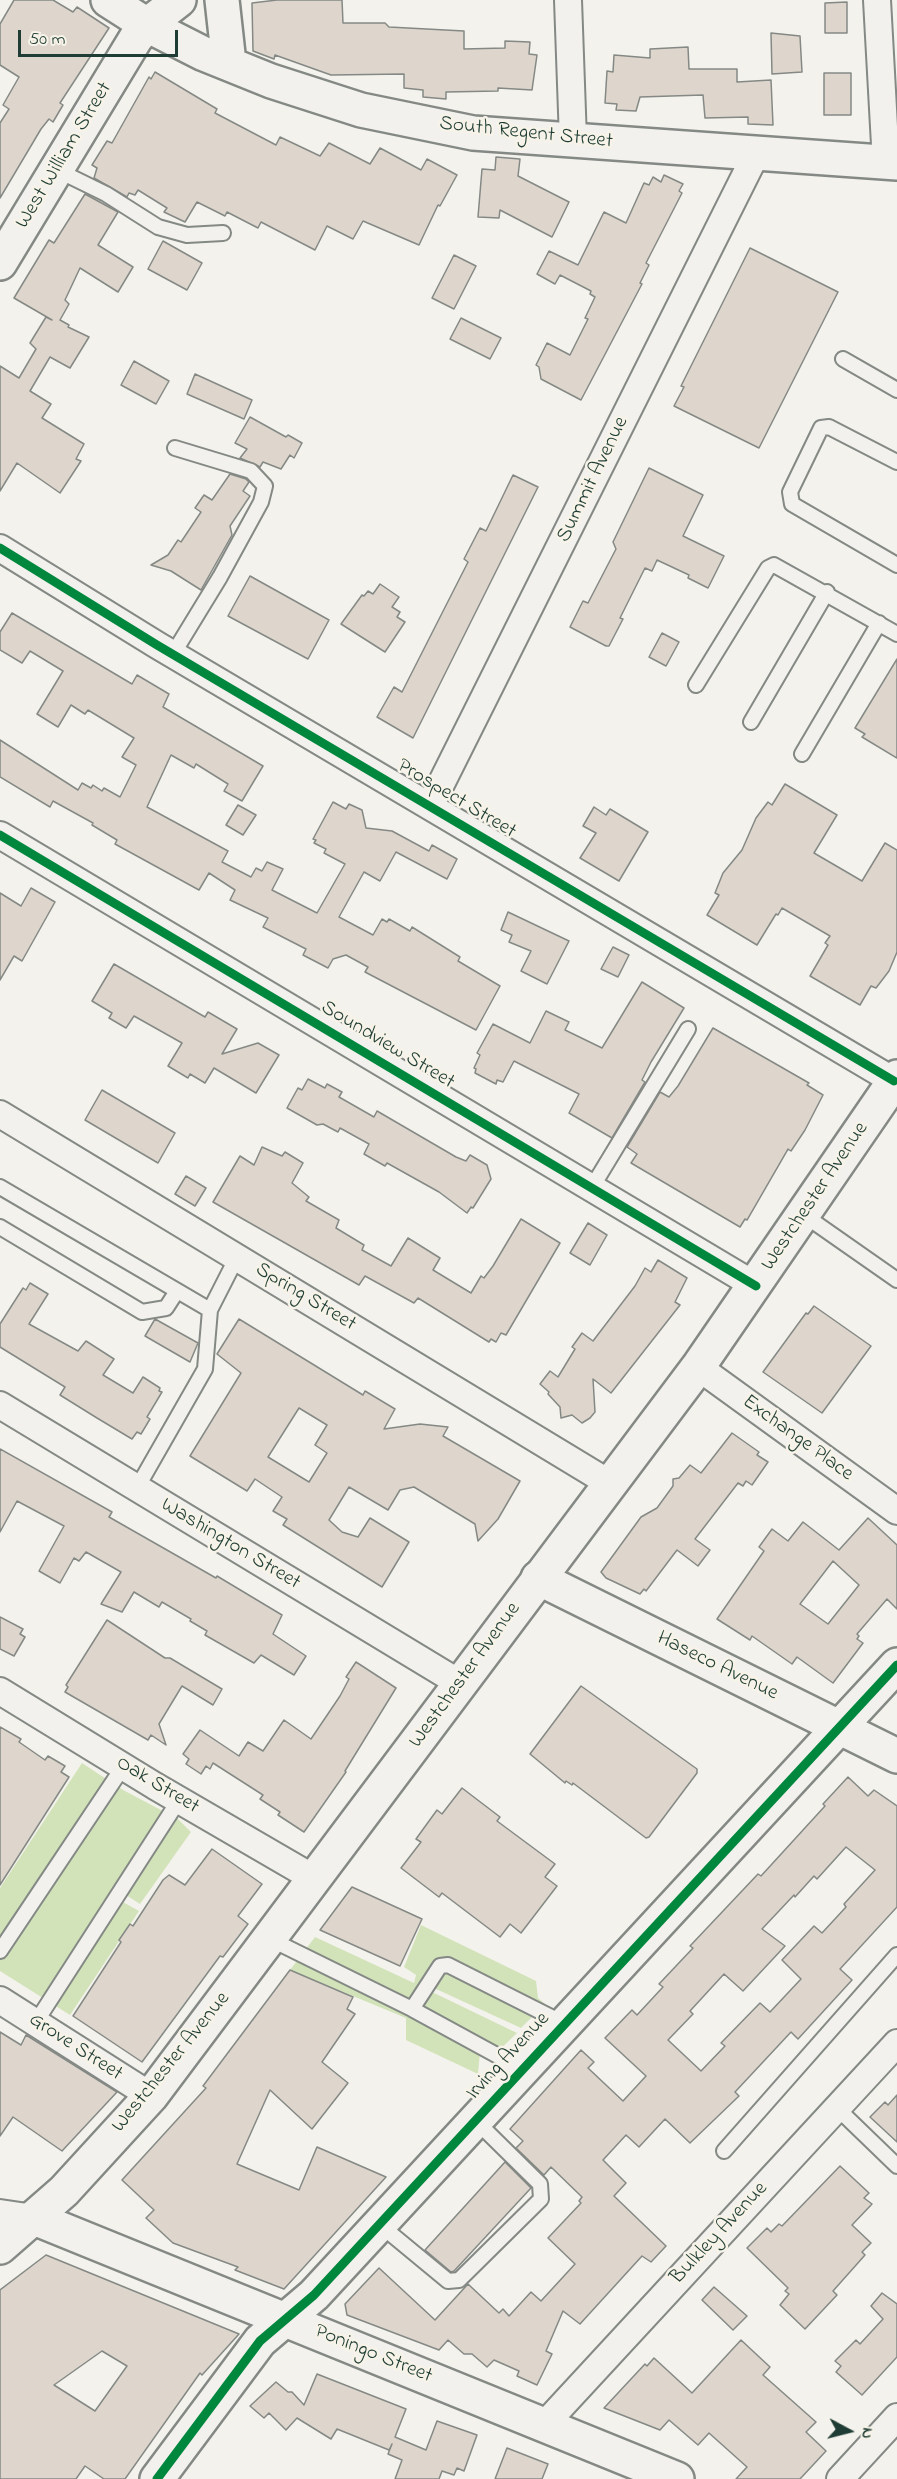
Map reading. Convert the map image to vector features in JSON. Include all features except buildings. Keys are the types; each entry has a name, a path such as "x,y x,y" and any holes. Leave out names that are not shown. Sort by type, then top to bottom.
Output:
{"street":[{"name":"South Regent Street","path":"108,0 147,25 204,54 271,81 361,110 473,133 891,163"},
{"name":"West William Street","path":"4,246 57,170 136,38 147,25 179,0"},
{"path":"222,0 229,63"},
{"path":"568,0 573,140"},
{"path":"877,0 891,163"},
{"name":"Summit Avenue","path":"430,806 757,152"},
{"name":"Prospect Street","path":"0,548 173,654 896,1079"},
{"name":"Soundview Street","path":"0,836 756,1286"},
{"name":"Westchester Avenue","path":"0,2247 64,2192 151,2096 698,1367 756,1286 896,1079"},
{"name":"Spring Street","path":"0,1114 609,1483"},
{"name":"Exchange Place","path":"698,1367 897,1511"},
{"name":"Washington Street","path":"0,1405 461,1684"},
{"name":"Haseco Avenue","path":"538,1578 897,1756"},
{"name":"Irving Avenue","path":"157,2479 260,2341 314,2295 897,1665"},
{"name":"Oak Street","path":"0,1691 123,1767 315,1879"},
{"name":"Grove Street","path":"0,2000 151,2096"},
{"name":"Bulkley Avenue","path":"544,2425 897,2043"},
{"path":"0,2212 34,2218"},
{"name":"Poningo Street","path":"34,2218 677,2479"},
{"path":"840,2479 897,2417"}],"lane":[{"path":"57,170 106,194 158,226 187,235 224,233"},
{"path":"843,359 897,390"},
{"path":"897,462 829,427 821,429 790,492 792,504 897,565"},
{"path":"173,654 220,577 261,501 265,486 250,471 175,448"},
{"path":"696,685 768,568 774,565 782,567 827,592 897,634"},
{"path":"751,722 827,592"},
{"path":"802,754 879,623"},
{"path":"591,1189 688,1029"},
{"path":"0,1187 210,1310"},
{"path":"804,1215 897,1280"},
{"path":"0,1227 142,1312 166,1308 177,1291"},
{"path":"136,1488 205,1368 210,1310 237,1257"},
{"path":"0,1951 123,1767"},
{"path":"36,2022 179,1800"},
{"path":"270,1939 412,2009 522,2069"},
{"path":"724,2151 897,1955"},
{"path":"412,2009 440,1966 448,1965 565,2024"},
{"path":"837,2108 897,2166"},
{"path":"379,2224 448,2282 459,2280 541,2199 540,2184 475,2120"}],"green space":[{"path":"82,1763 123,1790 178,1819 191,1832 140,1904 126,1895 121,1901 139,1911 70,2015 0,1971 0,1888"},
{"path":"421,1925 536,1981 538,1998 545,2004 521,2028 436,1989 432,1992 517,2033 491,2058 480,2051 478,2074 406,2040 406,2018 290,1970 315,1937 414,1983 416,1975 404,1967"}],"cycle path":[{"path":"0,548 157,645 894,1081"},
{"path":"0,835 756,1286"},
{"path":"157,2479 260,2341 314,2295 897,1665"}]}
